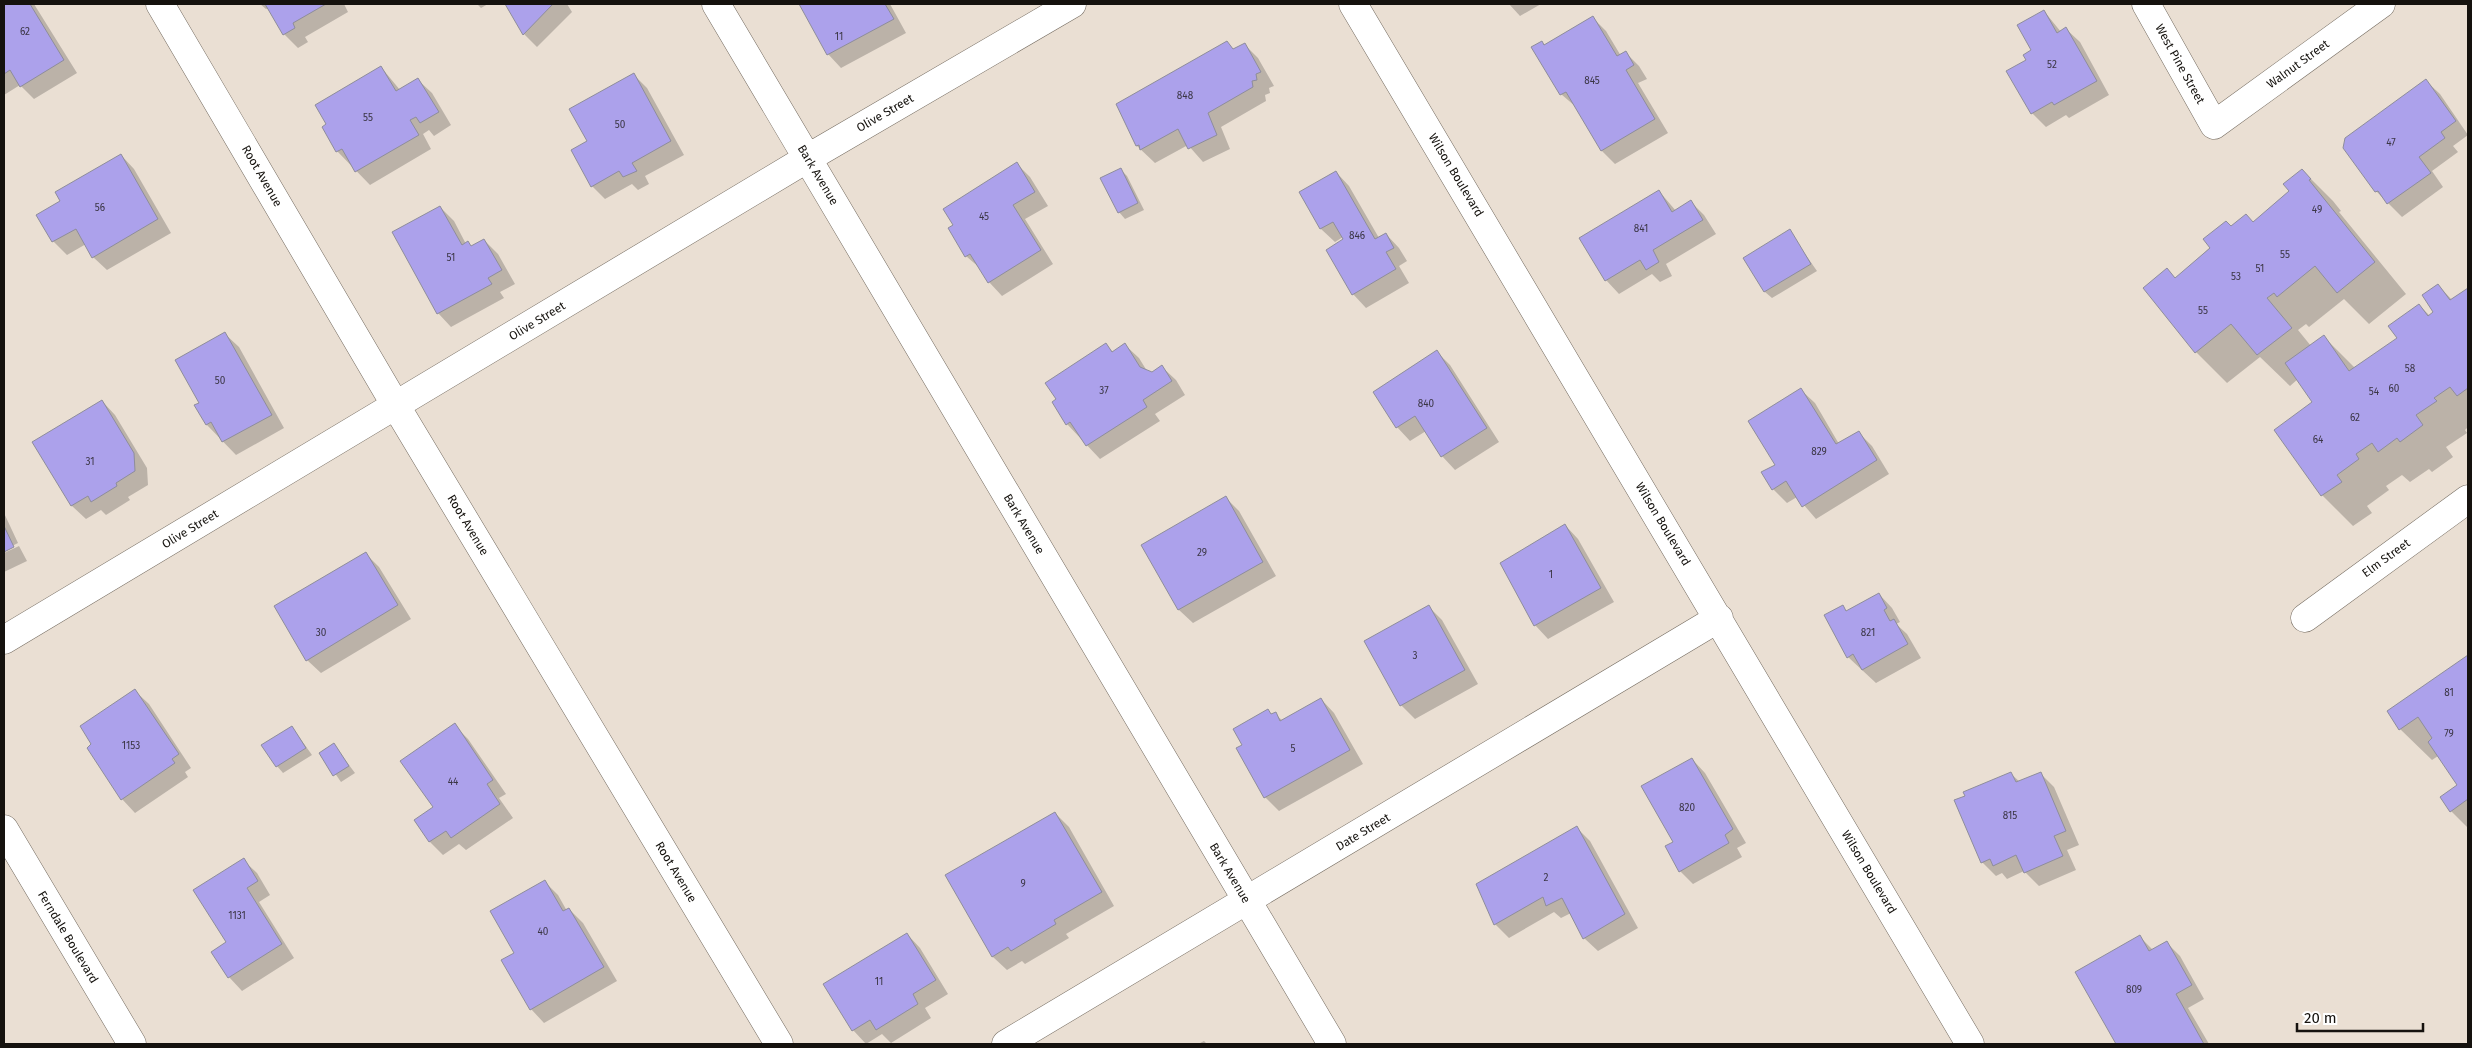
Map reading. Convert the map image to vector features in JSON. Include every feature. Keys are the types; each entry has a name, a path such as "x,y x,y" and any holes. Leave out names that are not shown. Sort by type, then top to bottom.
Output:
{"street":[{"name":"Root Avenue","path":"160,4 396,406 779,1044"},
{"name":"Bark Avenue","path":"716,4 1332,1044"},
{"name":"Olive Street","path":"4,640 808,158 1072,4"},
{"name":"Wilson Boulevard","path":"1353,4 1970,1044"},
{"name":"West Pine Street","path":"2146,4 2214,125"},
{"name":"Walnut Street","path":"2214,125 2381,4"},
{"name":"Elm Street","path":"2305,618 2468,499"},
{"name":"Date Street","path":"1006,1044 1719,618"},
{"name":"Ferndale Boulevard","path":"4,829 132,1044"}],"building":[{"path":"4,4 30,4 64,60 20,87 10,70 4,74"},
{"path":"265,4 326,4 293,23 295,28 283,35"},
{"path":"505,4 553,4 523,35"},
{"path":"799,4 885,4 894,19 827,55"},
{"path":"2044,10 2057,33 2066,27 2097,81 2054,105 2052,102 2031,114 2006,71 2026,60 2023,55 2031,50 2017,25"},
{"path":"1593,16 1617,56 1626,51 1634,65 1626,70 1655,119 1601,151 1566,92 1560,95 1531,47 1542,41 1544,45"},
{"path":"1227,41 1233,49 1245,43 1261,72 1256,74 1257,80 1252,81 1253,87 1208,113 1217,135 1188,149 1178,129 1140,150 1139,145 1136,146 1116,104"},
{"path":"381,66 396,91 418,78 439,112 420,123 416,117 410,120 419,135 355,172 342,149 336,152 322,127 326,124 315,105"},
{"path":"634,73 671,141 632,163 637,171 623,177 619,171 591,187 571,150 587,141 569,109"},
{"path":"2426,79 2456,121 2441,132 2445,138 2419,157 2431,173 2387,204 2378,191 2375,192 2343,148 2345,138"},
{"path":"121,154 158,219 92,258 76,229 52,242 36,215 60,201 55,192"},
{"path":"1017,162 1035,192 1013,205 1041,250 988,283 970,254 965,257 948,228 953,225 943,209"},
{"path":"1121,168 1138,203 1118,213 1100,178"},
{"path":"2302,169 2375,262 2337,293 2315,266 2277,297 2274,293 2267,298 2292,328 2257,355 2231,324 2195,353 2143,288 2167,268 2175,278 2210,248 2203,239 2226,221 2231,226 2246,214 2253,222 2289,191 2283,184"},
{"path":"1336,171 1375,239 1386,233 1394,248 1386,252 1396,269 1352,295 1326,250 1343,239 1333,222 1320,229 1299,192"},
{"path":"1659,190 1672,212 1691,200 1703,220 1653,250 1659,262 1646,270 1640,260 1605,281 1579,238"},
{"path":"440,206 462,245 468,241 471,246 484,239 502,270 488,278 492,284 437,314 392,232"},
{"path":"1790,229 1811,264 1764,292 1743,258"},
{"path":"2438,284 2450,300 2468,288 2468,388 2457,396 2450,387 2434,398 2437,401 2416,415 2423,425 2400,442 2397,438 2378,452 2372,443 2356,454 2359,459 2337,475 2342,482 2321,496 2274,430 2312,402 2285,363 2324,335 2349,371 2397,338 2388,326 2419,304 2428,316 2433,312 2422,295"},
{"path":"225,332 272,415 222,442 211,422 206,425 194,405 199,403 175,360"},
{"path":"1106,343 1112,352 1125,343 1140,367 1152,372 1162,365 1172,381 1143,400 1147,407 1086,446 1070,422 1066,425 1052,402 1056,399 1045,383"},
{"path":"1437,350 1487,428 1441,457 1415,416 1396,428 1373,392"},
{"path":"1801,388 1836,444 1859,431 1877,460 1802,507 1786,481 1772,490 1761,472 1775,465 1748,421"},
{"path":"102,400 134,453 135,471 116,483 117,486 91,502 88,496 71,506 32,442"},
{"path":"1226,496 1263,562 1178,610 1141,545"},
{"path":"1565,524 1601,588 1534,626 1500,563"},
{"path":"4,526 14,547 4,552"},
{"path":"366,552 398,605 306,661 274,606"},
{"path":"1879,593 1887,608 1884,610 1890,621 1894,619 1908,644 1862,670 1853,654 1847,658 1824,615 1843,605 1846,611"},
{"path":"1429,605 1465,670 1400,706 1364,641"},
{"path":"2468,655 2468,799 2450,812 2440,797 2457,785 2428,742 2432,738 2418,717 2399,730 2387,711"},
{"path":"135,689 179,754 172,759 175,763 121,800 87,748 91,744 80,726"},
{"path":"1321,698 1350,750 1264,798 1236,748 1242,745 1233,729 1268,709 1271,714 1276,712 1280,721"},
{"path":"455,723 493,780 487,784 500,804 451,838 446,831 429,842 414,820 433,807 400,761"},
{"path":"292,726 306,748 276,767 261,745"},
{"path":"334,743 349,766 333,776 319,753"},
{"path":"1692,758 1733,829 1725,835 1729,843 1679,872 1665,846 1673,842 1641,786"},
{"path":"2011,772 2016,782 2041,772 2066,831 2054,836 2063,856 2024,873 2016,855 1993,866 1990,859 1981,863 1954,800 1965,796 1963,792"},
{"path":"1055,812 1102,892 1054,920 1056,924 1011,951 1008,947 992,957 945,875"},
{"path":"1577,826 1625,914 1583,939 1562,898 1546,906 1543,897 1494,925 1476,884"},
{"path":"244,858 258,881 247,888 282,944 228,978 211,952 226,942 193,890"},
{"path":"545,880 563,911 569,908 604,967 530,1010 501,960 514,953 490,911"},
{"path":"907,933 936,980 913,994 918,1004 876,1030 870,1020 852,1031 823,984"},
{"path":"2140,935 2149,951 2167,941 2192,985 2176,994 2204,1044 2116,1044 2075,972"}]}
